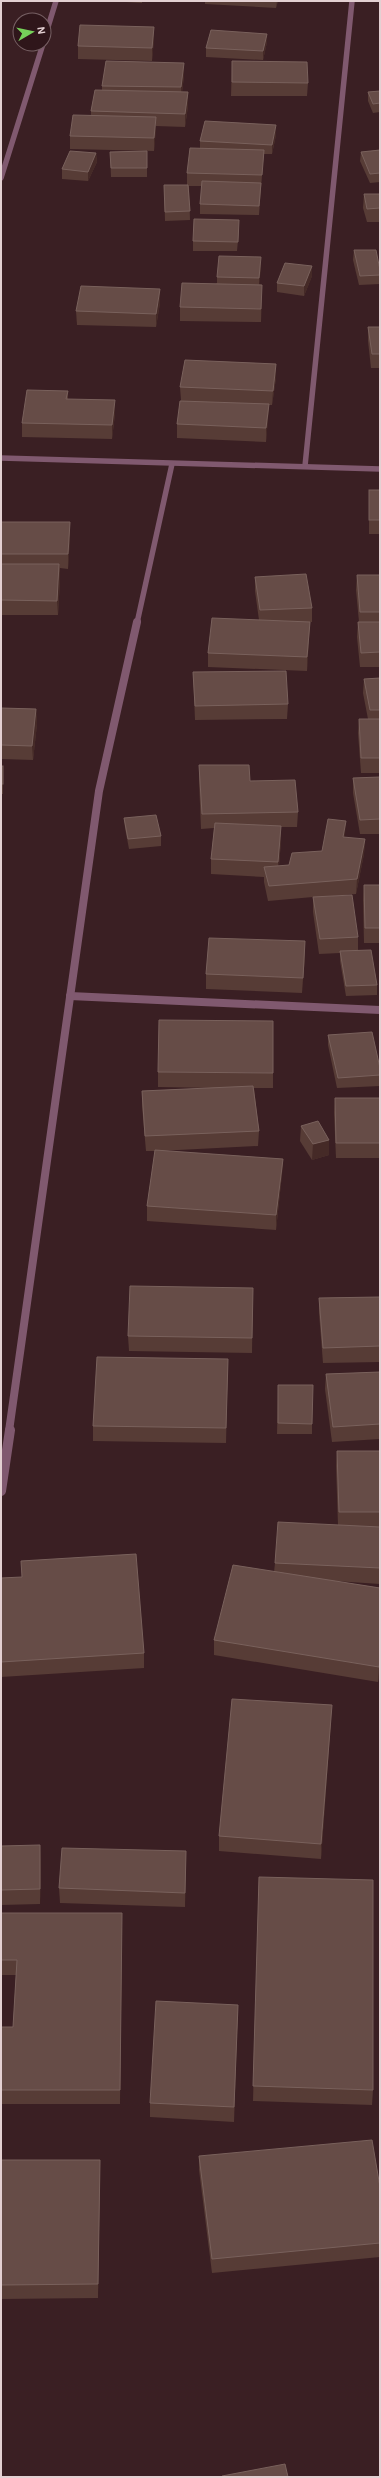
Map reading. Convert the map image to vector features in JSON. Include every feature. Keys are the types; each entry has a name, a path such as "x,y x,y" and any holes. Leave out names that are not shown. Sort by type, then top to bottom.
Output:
{"street":[{"path":"52,14 56,1"},
{"path":"305,466 352,1"},
{"path":"1,178 40,52"},
{"path":"1,458 380,469"},
{"path":"1,1491 99,791 172,464"},
{"path":"70,996 380,1010"}],"building":[{"path":"80,25 154,27 152,48 78,46"},
{"path":"211,30 267,34 263,51 206,48"},
{"path":"106,61 184,63 181,87 102,86"},
{"path":"232,61 307,62 308,83 232,82"},
{"path":"95,90 188,92 185,114 91,111"},
{"path":"380,91 380,103 373,104 368,92"},
{"path":"73,115 156,117 154,138 70,136"},
{"path":"205,121 276,125 272,145 200,141"},
{"path":"190,148 264,150 262,175 187,173"},
{"path":"380,150 380,173 370,174 361,152"},
{"path":"70,151 96,153 88,172 62,169"},
{"path":"147,151 147,168 111,168 110,152"},
{"path":"202,181 261,183 259,206 200,204"},
{"path":"164,185 188,185 190,211 165,212"},
{"path":"364,194 380,194 380,208 367,209"},
{"path":"194,219 239,220 238,242 193,241"},
{"path":"354,250 376,250 380,275 360,276"},
{"path":"219,256 261,257 259,278 217,277"},
{"path":"285,263 312,266 304,286 277,283"},
{"path":"182,283 262,285 261,309 180,307"},
{"path":"81,286 160,289 156,314 76,311"},
{"path":"368,327 380,327 380,354 372,354"},
{"path":"185,360 276,364 273,391 180,387"},
{"path":"27,390 68,391 66,399 115,400 112,425 22,423"},
{"path":"180,401 269,404 266,428 177,424"},
{"path":"369,490 380,490 380,520 369,520"},
{"path":"1,522 70,522 68,554 1,554"},
{"path":"1,564 59,564 57,601 1,600"},
{"path":"306,574 312,608 260,610 255,577"},
{"path":"357,575 380,575 380,612 360,612"},
{"path":"212,618 310,622 307,657 208,653"},
{"path":"358,622 380,622 380,652 361,653"},
{"path":"286,671 288,704 195,706 193,672"},
{"path":"380,678 380,710 370,710 364,679"},
{"path":"1,708 36,709 32,746 1,745"},
{"path":"359,719 380,719 380,758 361,758"},
{"path":"199,765 249,765 250,781 295,780 298,812 202,814"},
{"path":"1,766 3,766 3,784 1,784"},
{"path":"380,777 380,819 360,820 353,778"},
{"path":"156,815 161,836 128,839 124,818"},
{"path":"328,819 346,821 343,837 365,839 357,879 269,886 264,867 289,865 292,853 322,851"},
{"path":"215,823 281,826 278,862 211,859"},
{"path":"364,885 380,885 380,928 365,928"},
{"path":"352,895 358,937 320,939 313,897"},
{"path":"209,938 305,941 303,978 206,974"},
{"path":"371,950 377,985 346,986 340,951"},
{"path":"159,1020 273,1021 273,1073 158,1072"},
{"path":"372,1032 380,1068 380,1075 338,1078 328,1035"},
{"path":"253,1086 259,1131 145,1136 142,1091"},
{"path":"335,1098 380,1098 380,1143 336,1143"},
{"path":"318,1121 329,1140 313,1144 301,1126"},
{"path":"155,1150 283,1159 276,1215 147,1206"},
{"path":"130,1286 253,1288 252,1338 128,1336"},
{"path":"380,1297 380,1346 323,1348 319,1298"},
{"path":"97,1357 228,1359 226,1428 93,1426"},
{"path":"380,1372 380,1424 333,1427 326,1374"},
{"path":"278,1385 313,1385 312,1424 278,1423"},
{"path":"337,1451 380,1451 380,1512 339,1512"},
{"path":"278,1522 380,1527 380,1568 275,1563"},
{"path":"136,1554 144,1653 1,1662 1,1578 22,1577 21,1561"},
{"path":"233,1565 380,1588 379,1667 214,1640"},
{"path":"232,1699 332,1705 321,1844 219,1836"},
{"path":"40,1845 40,1889 1,1890 1,1846"},
{"path":"62,1848 186,1851 185,1893 59,1888"},
{"path":"259,1877 373,1880 373,2090 253,2086"},
{"path":"1,1913 122,1913 120,2090 1,2090 1,2027 13,2027 17,1960 1,1960"},
{"path":"156,2001 238,2005 234,2107 150,2103"},
{"path":"372,2140 380,2187 380,2243 212,2259 199,2156"},
{"path":"1,2160 100,2160 98,2284 1,2285"},
{"path":"285,2464 288,2477 222,2477 222,2476"}]}
